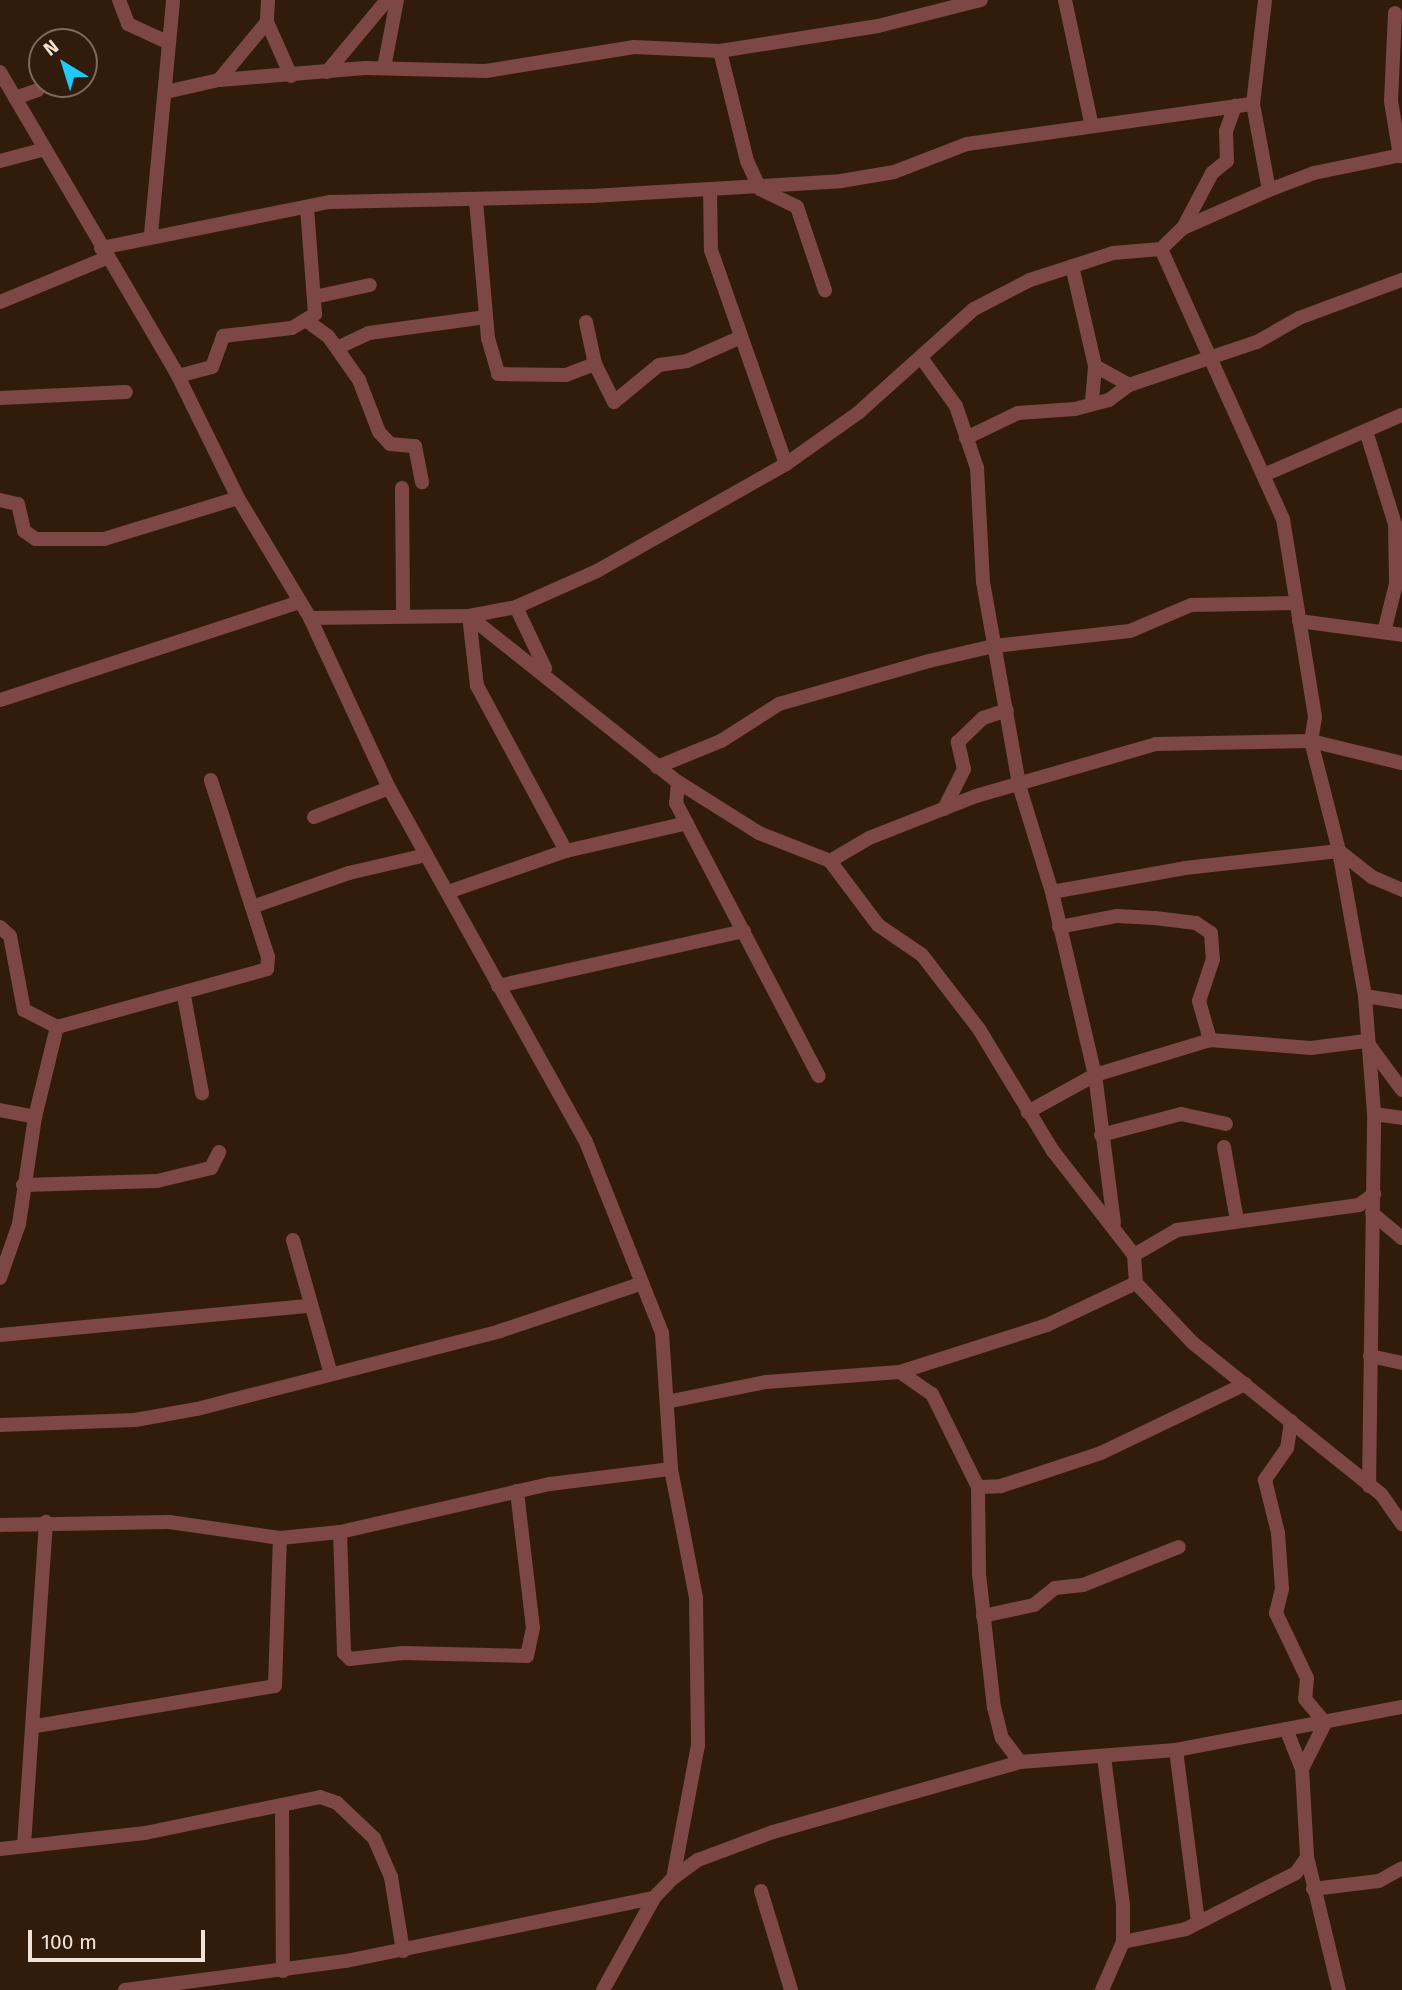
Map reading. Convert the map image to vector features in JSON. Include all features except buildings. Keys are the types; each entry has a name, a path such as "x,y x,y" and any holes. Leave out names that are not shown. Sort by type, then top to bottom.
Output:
{"street":[{"path":"120,0 128,24 165,41"},
{"path":"152,234 166,92 165,41 173,0"},
{"path":"268,0 267,22 291,76"},
{"path":"327,72 387,0"},
{"path":"384,68 397,0"},
{"path":"166,92 219,80 384,68 486,71 634,47 720,51 878,26 981,0"},
{"path":"1065,0 1091,122"},
{"path":"1265,0 1253,104 1269,190"},
{"path":"1183,228 1314,173 1401,155 1391,101 1397,9"},
{"path":"219,80 267,22"},
{"path":"720,51 760,189 797,207 825,290"},
{"path":"0,72 103,253 178,376 238,498 310,618 389,788 586,1142 662,1334 671,1401 671,1469 696,1598 701,1664 698,1745 673,1878"},
{"path":"15,98 28,93"},
{"path":"0,302 103,253 152,234 330,202 476,201 710,189 760,189 894,173 967,144 1091,122 1253,104"},
{"path":"310,618 403,613 469,617 516,607 597,571 786,464 922,359 974,309 1072,266 1113,253 1161,249 1183,228 1212,173 1227,161 1226,131 1235,106"},
{"path":"0,161 43,150"},
{"path":"710,189 711,250 739,338 786,464"},
{"path":"476,201 486,317 498,374 566,375 595,363"},
{"path":"178,376 212,367 223,337 307,321 318,309 307,208"},
{"path":"1161,249 1214,358 1266,474 1283,519 1315,717 1311,741 1339,851 1365,996 1366,1041 1374,1114 1374,1194 1377,1216 1370,1356 1369,1486"},
{"path":"1072,266 1094,366 1092,401"},
{"path":"966,438 1018,413 1109,400 1129,385 1214,358 1402,280"},
{"path":"318,296 370,285"},
{"path":"337,348 369,333 486,317"},
{"path":"307,321 337,348 375,411 379,432 390,444 415,446 422,482"},
{"path":"586,322 595,363 614,402 659,366 739,338"},
{"path":"922,359 956,406 976,468 993,646 1019,785 1052,892 1095,1075 1115,1224"},
{"path":"1094,366 1129,385"},
{"path":"0,398 126,392"},
{"path":"1266,474 1402,415"},
{"path":"1366,431 1395,524 1396,584 1384,632"},
{"path":"402,488 403,613"},
{"path":"0,500 18,504 24,531 36,539 104,540 238,498"},
{"path":"0,700 299,602"},
{"path":"657,767 721,740 779,704 993,646 1130,631 1191,605 1295,603"},
{"path":"516,607 526,640 553,681"},
{"path":"469,617 678,782 759,833 830,861 878,925 922,955 979,1029 1028,1112 1115,1224 1134,1255 1136,1283 1193,1343 1369,1486 1402,1524"},
{"path":"469,617 477,686 566,851"},
{"path":"1299,621 1402,635"},
{"path":"943,810 964,769 958,741 983,718 1007,710"},
{"path":"830,861 869,838 943,810 1156,744 1311,741 1402,763"},
{"path":"0,927 10,936 24,1010 57,1027 184,996 267,969 252,907 211,780"},
{"path":"678,782 676,803 819,1076"},
{"path":"314,817 389,788"},
{"path":"448,892 566,851 687,823"},
{"path":"1052,892 1185,868 1339,851 1372,877 1402,890"},
{"path":"252,907 349,873 426,855"},
{"path":"1059,927 1116,916 1196,923 1210,933 1213,959 1199,1001 1210,1040"},
{"path":"498,986 744,931"},
{"path":"184,996 202,1093"},
{"path":"1365,996 1402,1002"},
{"path":"0,1278 19,1224 35,1117 57,1027"},
{"path":"1028,1112 1095,1075 1210,1040 1311,1048 1366,1041"},
{"path":"1366,1041 1402,1090"},
{"path":"0,1110 35,1117"},
{"path":"1101,1135 1181,1114 1226,1124"},
{"path":"1374,1114 1402,1118"},
{"path":"1224,1147 1237,1221"},
{"path":"23,1185 157,1181 211,1168 219,1152"},
{"path":"1134,1255 1177,1230 1359,1205 1374,1194"},
{"path":"1359,1205 1377,1216 1402,1238"},
{"path":"293,1240 307,1306 330,1371"},
{"path":"671,1401 766,1382 901,1372 1047,1325 1136,1283"},
{"path":"0,1425 135,1420 500,1331 640,1284"},
{"path":"0,1335 307,1306"},
{"path":"1370,1356 1402,1363"},
{"path":"901,1372 932,1394 952,1424 978,1487 983,1616 994,1707 1002,1738 1020,1762"},
{"path":"978,1487 1011,1484 1101,1453 1245,1384"},
{"path":"1291,1421 1287,1448 1265,1480 1278,1533 1282,1589 1276,1613 1307,1678 1305,1699 1325,1723"},
{"path":"0,1525 169,1521 280,1538 340,1532 517,1491 671,1469"},
{"path":"340,1532 344,1653 350,1659 403,1653 527,1656 533,1628 517,1491"},
{"path":"24,1845 36,1726 46,1522"},
{"path":"36,1726 275,1686 280,1538"},
{"path":"983,1616 1034,1605 1055,1588 1083,1585 1180,1547"},
{"path":"603,1990 654,1898 673,1878 698,1860 773,1832 1020,1762 1176,1749 1402,1707"},
{"path":"1302,1769 1325,1723"},
{"path":"1286,1729 1302,1769 1307,1857 1339,1990"},
{"path":"1176,1749 1198,1922"},
{"path":"1102,1990 1123,1942 1104,1757"},
{"path":"0,1849 145,1833 320,1797 337,1803 374,1838 391,1877 403,1951"},
{"path":"282,1805 283,1971"},
{"path":"1123,1942 1198,1922 1296,1872 1307,1857"},
{"path":"1314,1889 1379,1881 1402,1868"},
{"path":"761,1891 791,1990"},
{"path":"125,1990 283,1971 403,1951 654,1898"}]}
